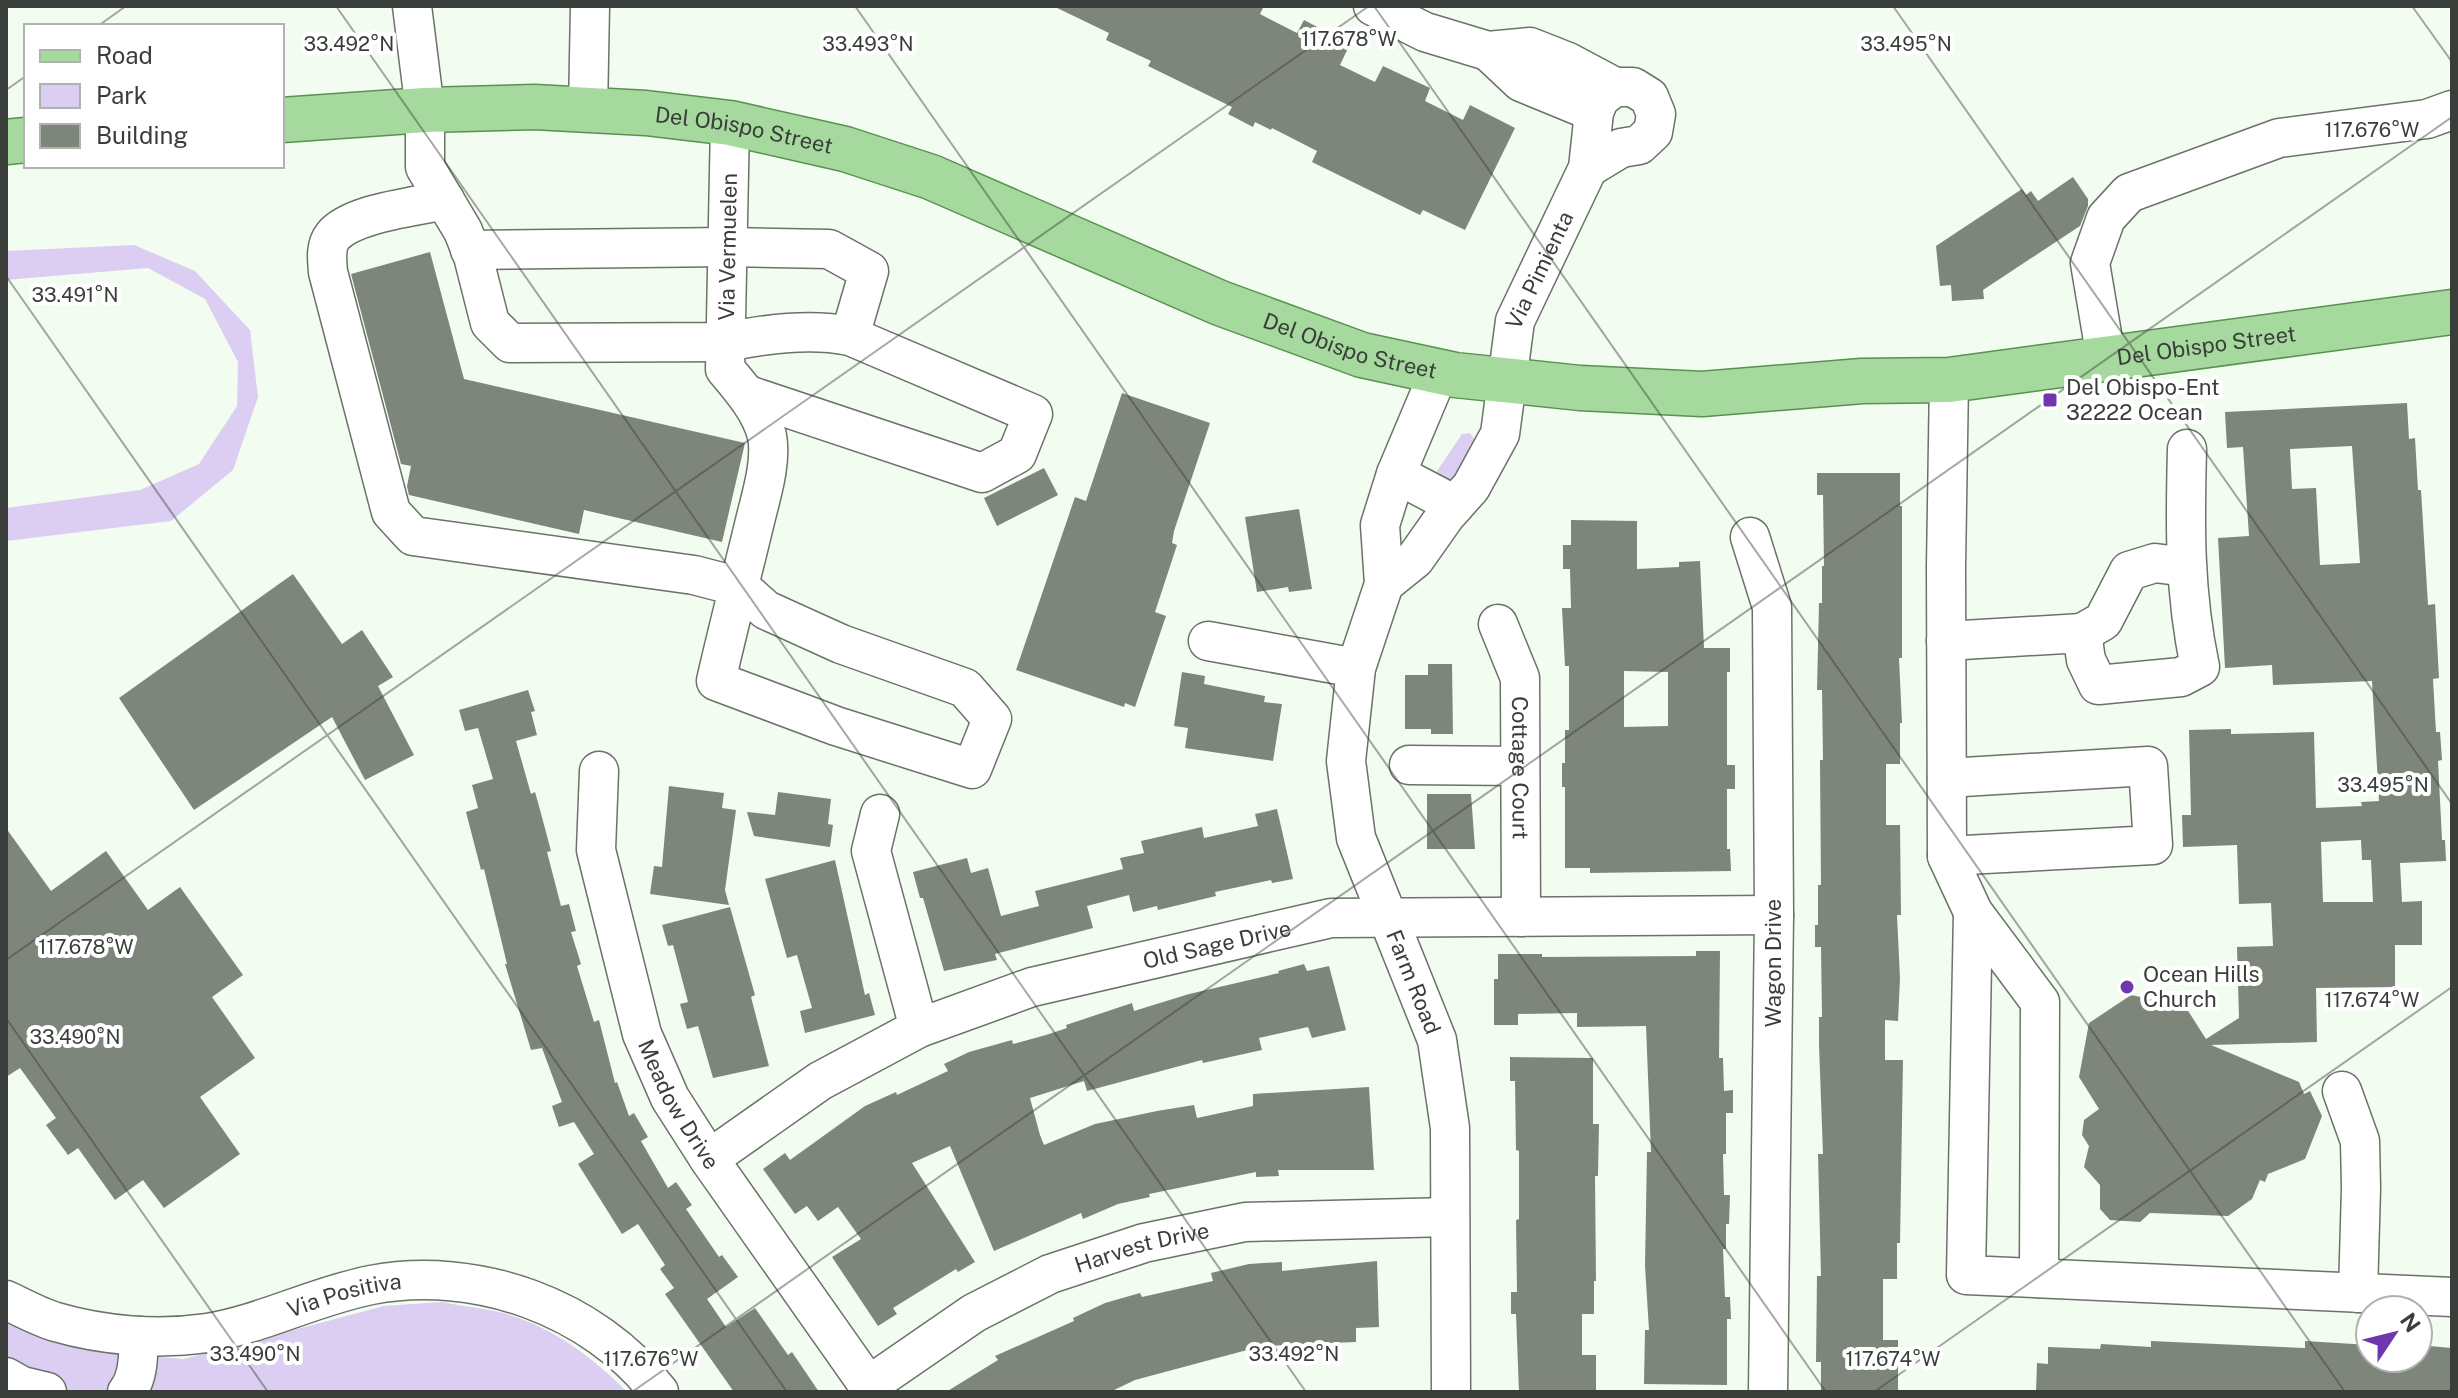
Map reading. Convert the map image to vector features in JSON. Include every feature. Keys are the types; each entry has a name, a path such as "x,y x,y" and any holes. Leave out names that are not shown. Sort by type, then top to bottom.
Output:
{"main road":[{"name":"Del Obispo Street","path":"284,120 425,110 534,107 646,113 730,123 845,149 931,177 1220,303 1362,355 1439,372 1580,388 1702,394 1862,381 1949,380 2452,312"}],"street":[{"path":"412,6 425,110 425,167 470,250 490,323 510,343 733,369 982,473 1017,454 1033,414 850,336 828,332 754,337 733,369"},
{"path":"588,110 590,6"},
{"path":"1373,6 1425,32 1488,51 1530,47 1568,62 1604,100 1633,87 1649,97 1656,114 1653,132 1639,145 1621,148 1588,168"},
{"name":"Via Pimienta","path":"1509,379 1515,321 1588,168 1604,100"},
{"path":"2106,358 2090,263 2106,218 2129,193 2279,138 2427,119 2452,110"},
{"name":"Via Vermuelen","path":"730,123 728,247 733,369"},
{"path":"445,200 351,222 332,237 327,252 328,272 391,512 413,536 694,575 740,587 766,610 841,644 965,688 992,719 972,769 836,726 716,681 740,587 767,452 766,435 733,369"},
{"path":"470,250 829,249 869,271 850,336"},
{"name":"Farm Road","path":"1439,372 1396,474 1380,525 1384,584 1356,668 1346,761 1356,838 1437,1040 1450,1128 1451,1392"},
{"path":"1384,584 1415,559 1471,487 1500,434 1509,379"},
{"path":"1949,380 1947,856 1973,912 2040,1002 2039,1278"},
{"path":"2082,633 2086,660 2098,685 2181,677 2200,667 2191,628 2186,567 2187,449"},
{"path":"1396,474 1455,505"},
{"name":"Wagon Drive","path":"1750,537 1772,607 1774,915 1768,1392"},
{"path":"1946,641 2082,633 2103,621 2129,571 2155,563 2186,567"},
{"name":"Cottage Court","path":"1498,624 1520,678 1521,917"},
{"path":"1208,641 1356,668"},
{"path":"1409,765 1520,766"},
{"path":"1947,778 2148,766 2153,845 1947,856"},
{"name":"Meadow Drive","path":"599,771 596,850 642,1034 670,1098 709,1159 870,1389"},
{"path":"880,814 871,851 919,1028"},
{"path":"1973,912 1966,1275 2452,1297"},
{"name":"Old Sage Drive","path":"709,1159 820,1081 919,1028 1047,984 1331,918 1774,915"},
{"path":"2342,1091 2360,1141 2358,1293"},
{"name":"Harvest Drive","path":"870,1389 974,1313 1050,1274 1144,1243 1245,1222 1449,1217"},
{"name":"Via Positiva","path":"6,1300 55,1321 139,1336 208,1333 373,1285 459,1283 486,1286 534,1299 578,1321 619,1350 659,1392"},
{"path":"127,1392 137,1369 139,1336"},
{"path":"6,1377 22,1386 47,1392"}],"green space":[{"path":"134,245 195,271 250,330 258,397 233,470 171,521 6,541 6,508 140,490 199,464 237,406 238,362 205,299 148,268 6,280 6,251"},
{"path":"1470,433 1476,442 1455,486 1435,479 1437,471 1462,434"},
{"path":"442,1302 503,1313 538,1326 585,1355 627,1392 6,1392 6,1320 58,1342 108,1353 184,1359 384,1306"}],"building":[{"path":"1053,6 1264,6 1260,14 1297,33 1304,20 1350,44 1340,65 1375,82 1383,66 1430,88 1425,101 1463,120 1470,105 1515,128 1465,230 1423,210 1420,215 1312,162 1317,151 1272,128 1255,122 1253,127 1228,114 1232,107 1148,66 1151,61 1106,40 1109,33"},
{"path":"2073,177 2088,199 2080,226 1983,290 1984,299 1952,301 1951,285 1940,286 1936,246 2022,189 2026,195 2031,191 2038,201"},
{"path":"430,252 464,379 745,443 722,542 584,510 579,534 409,495 407,486 411,466 401,464 351,274"},
{"path":"1122,393 1210,423 1174,531 1172,543 1177,545 1155,612 1166,616 1135,707 1125,703 1124,707 1016,670 1075,497 1086,501"},
{"path":"2407,403 2409,439 2415,438 2418,490 2421,490 2428,605 2435,604 2439,678 2433,679 2436,732 2440,732 2442,760 2438,761 2446,861 2400,863 2402,902 2422,901 2422,945 2395,945 2395,987 2316,988 2317,1042 2211,1045 2299,1082 2304,1094 2310,1091 2322,1116 2305,1159 2268,1174 2265,1182 2260,1180 2252,1199 2228,1216 2150,1213 2140,1222 2110,1220 2100,1209 2100,1185 2084,1167 2089,1146 2082,1135 2084,1120 2099,1109 2079,1077 2089,1023 2131,995 2185,1006 2206,1039 2239,1018 2237,947 2273,946 2271,903 2239,904 2237,845 2183,847 2182,815 2191,815 2189,730 2231,729 2231,734 2314,732 2316,808 2362,806 2361,802 2379,801 2372,681 2273,685 2272,665 2225,668 2218,538 2249,536 2243,447 2227,448 2225,412","holes":["2352,446 2360,563 2320,565 2316,488 2292,489 2290,449","2361,840 2362,860 2371,860 2373,902 2323,902 2321,842"]},
{"path":"1044,468 1058,495 997,526 984,498"},
{"path":"1817,473 1900,473 1902,658 1899,658 1902,723 1900,764 1886,764 1886,825 1900,825 1901,915 1897,915 1900,979 1898,1021 1885,1020 1885,1060 1903,1060 1900,1243 1897,1243 1897,1279 1883,1279 1883,1340 1898,1340 1898,1392 1821,1392 1821,1362 1816,1362 1817,1276 1821,1276 1818,1154 1823,1154 1819,1045 1819,1017 1822,1017 1821,947 1815,947 1818,885 1821,885 1820,760 1823,760 1822,690 1817,690 1819,603 1822,603 1824,566 1823,495 1817,495"},
{"path":"1299,509 1312,589 1289,592 1288,587 1257,592 1245,517"},
{"path":"1571,520 1637,521 1637,569 1679,567 1679,562 1700,561 1704,648 1730,648 1727,765 1735,765 1735,789 1727,789 1727,849 1730,849 1731,871 1590,873 1590,868 1565,868 1562,763 1565,763 1565,730 1569,730 1569,666 1565,666 1562,608 1571,608 1570,569 1563,569 1563,545 1571,545","holes":["1624,671 1668,672 1668,726 1624,727"]},
{"path":"293,574 342,644 362,630 393,677 378,686 414,755 365,780 332,717 194,810 119,698"},
{"path":"1428,664 1452,664 1453,734 1431,734 1431,729 1405,729 1405,675 1428,675"},
{"path":"1182,672 1205,676 1204,684 1265,696 1264,702 1282,704 1273,761 1185,748 1188,728 1174,726"},
{"path":"528,690 535,711 531,712 537,735 516,741 531,794 535,792 539,806 561,906 569,904 576,931 571,932 581,964 577,966 594,1022 599,1020 615,1083 629,1116 634,1113 648,1137 641,1141 668,1188 676,1182 692,1205 686,1209 719,1257 722,1255 738,1277 707,1299 726,1327 755,1308 788,1355 792,1352 819,1392 734,1392 665,1294 674,1288 660,1269 665,1265 638,1224 622,1234 578,1164 594,1154 574,1122 559,1127 552,1106 562,1102 542,1048 531,1050 505,964 484,869 481,870 466,812 478,808 472,785 493,779 478,728 465,731 459,710"},
{"path":"669,786 724,793 722,808 736,810 725,890 729,905 650,894 654,866 662,867"},
{"path":"778,792 831,799 828,824 833,825 830,847 754,836 747,812 775,815"},
{"path":"1427,794 1471,794 1475,849 1427,849"},
{"path":"1277,809 1293,879 1272,883 1271,880 1215,892 1216,896 1158,910 1157,906 1133,912 1129,895 1087,906 1093,928 995,954 997,960 944,971 913,872 967,858 971,873 988,868 1001,916 1039,906 1035,891 1123,869 1120,858 1144,853 1141,841 1202,827 1204,838 1258,826 1255,814"},
{"path":"6,828 51,891 106,851 148,910 180,887 243,975 212,997 255,1058 200,1097 240,1154 164,1208 143,1180 115,1200 78,1148 68,1155 46,1125 56,1118 20,1068 6,1077"},
{"path":"835,860 865,995 869,993 875,1015 805,1033 800,1011 812,1008 797,955 787,958 765,879"},
{"path":"730,907 755,995 751,997 769,1066 713,1078 698,1026 687,1029 680,1004 688,1002 673,945 668,946 662,925"},
{"path":"1696,951 1720,951 1719,1058 1723,1058 1724,1091 1733,1090 1733,1113 1726,1113 1726,1154 1723,1154 1724,1195 1730,1195 1726,1249 1723,1249 1725,1297 1730,1297 1731,1319 1727,1319 1727,1385 1644,1384 1645,1330 1649,1330 1645,1266 1647,1152 1651,1152 1646,1026 1577,1027 1577,1013 1518,1014 1518,1025 1494,1025 1494,979 1498,979 1498,954 1542,954 1542,957 1696,956"},
{"path":"1304,964 1307,971 1329,966 1346,1030 1312,1038 1308,1027 1259,1038 1262,1050 1203,1063 1202,1060 1087,1091 1084,1081 1030,1098 1040,1135 1044,1145 1095,1124 1157,1111 1194,1105 1197,1118 1253,1106 1253,1094 1369,1087 1374,1170 1278,1170 1279,1176 1256,1177 1256,1172 1149,1194 1150,1197 1118,1204 1083,1219 1081,1213 994,1251 950,1146 912,1163 975,1262 958,1272 956,1269 893,1308 897,1314 878,1326 832,1257 861,1239 838,1207 818,1221 807,1206 795,1214 763,1169 785,1153 790,1160 865,1106 948,1071 944,1064 969,1052 1012,1040 1013,1044 1046,1035 1132,1003 1134,1011"},
{"path":"1510,1057 1593,1058 1593,1124 1599,1124 1598,1176 1595,1176 1596,1281 1594,1314 1582,1314 1582,1355 1596,1355 1596,1392 1519,1392 1516,1314 1511,1314 1511,1292 1517,1292 1519,1151 1516,1150 1515,1081 1510,1081"},
{"path":"1377,1261 1379,1327 1356,1328 1356,1342 1262,1346 1135,1380 1110,1392 946,1392 998,1360 995,1356 1074,1321 1073,1318 1105,1303 1140,1293 1142,1297 1213,1281 1211,1273 1249,1264 1282,1262 1282,1271"},
{"path":"2151,1341 2305,1348 2305,1341 2354,1344 2354,1374 2434,1374 2434,1346 2452,1348 2451,1392 2036,1392 2037,1363 2048,1364 2048,1347 2100,1349 2101,1344 2151,1347"}],"place":[{"name":"Del Obispo-Ent 32222 Ocean","path":"2050,400"},
{"name":"Ocean Hills Church","path":"2127,987"}]}
